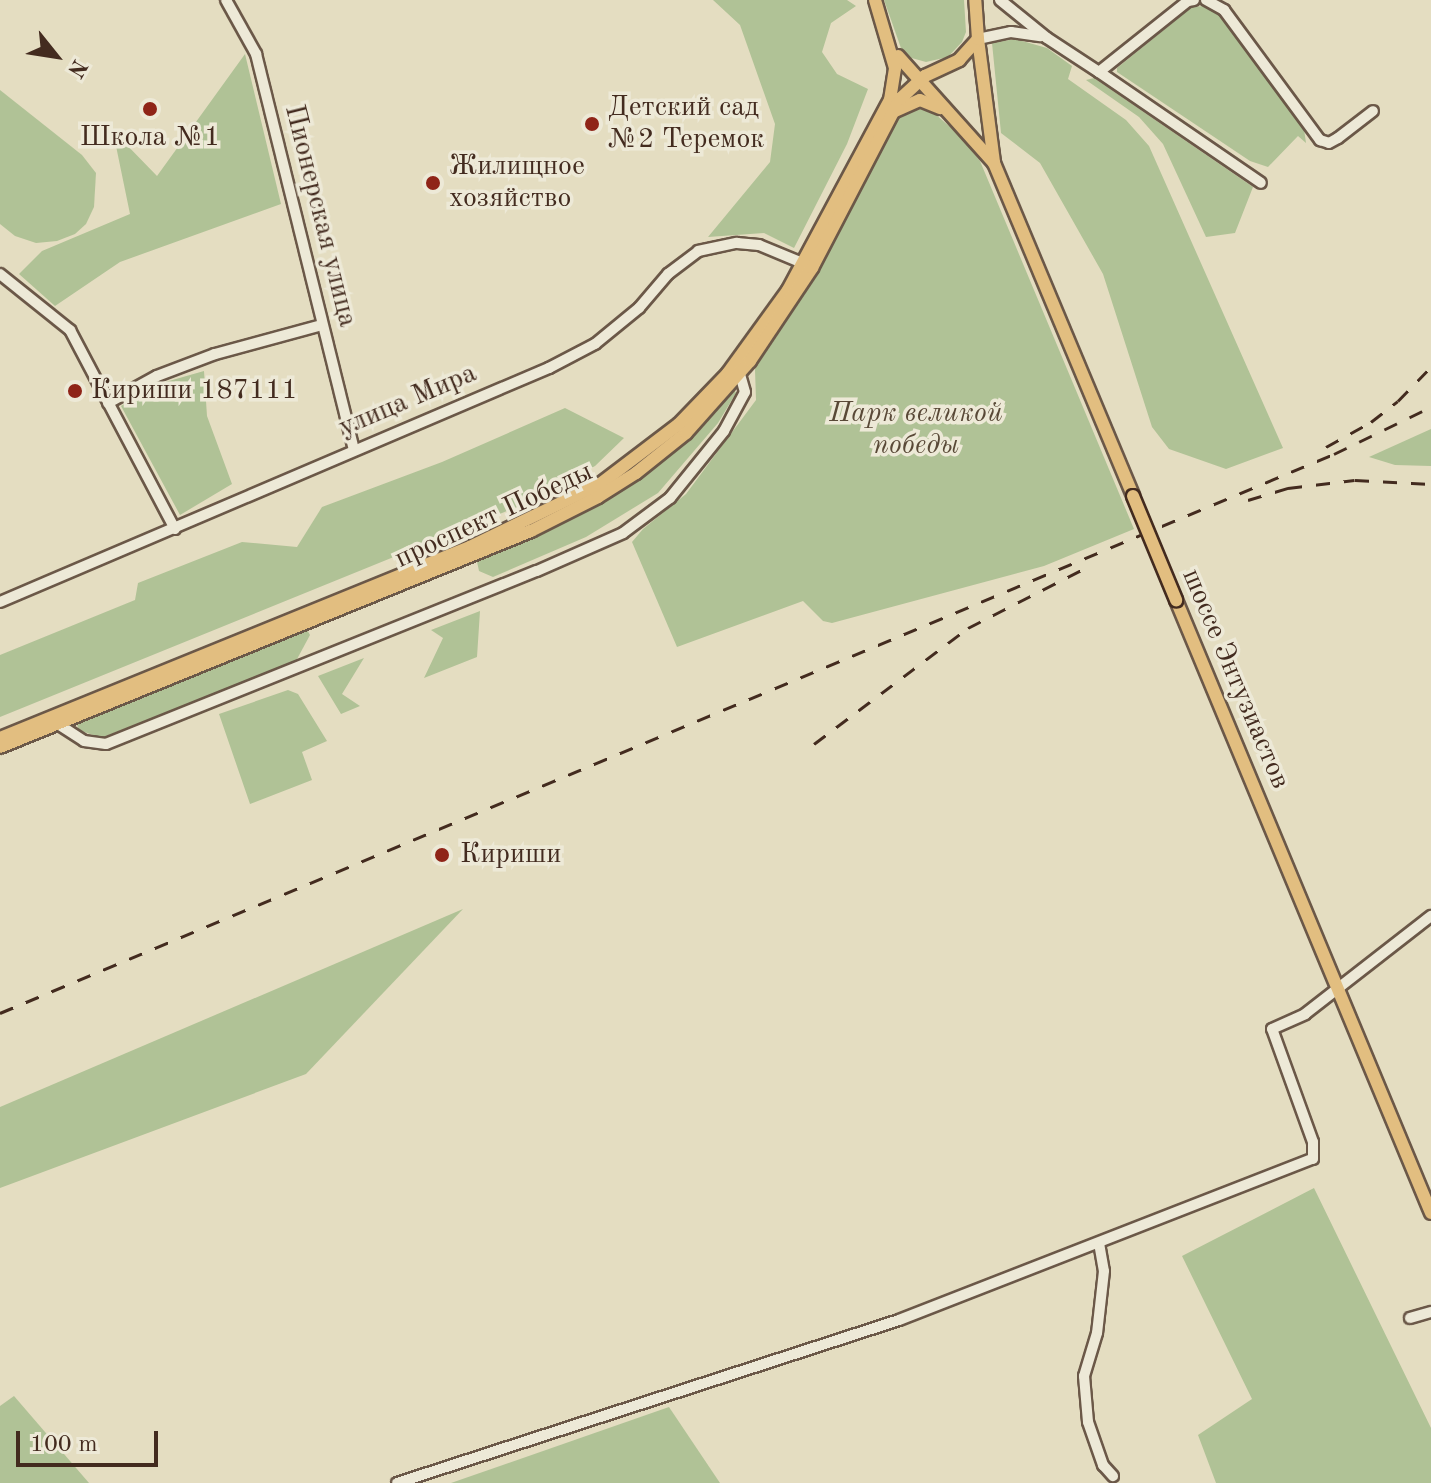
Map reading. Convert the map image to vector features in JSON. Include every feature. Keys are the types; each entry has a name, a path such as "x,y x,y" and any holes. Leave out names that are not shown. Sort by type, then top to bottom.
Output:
{"main road":[{"path":"975,0 994,163"},
{"path":"874,2 895,68 889,111"},
{"path":"885,38 994,163"},
{"path":"889,111 909,87 934,69 959,60 978,39"},
{"path":"898,56 916,66 934,69"},
{"path":"889,111 920,100 949,113"},
{"name":"проспект Победы","path":"0,747 322,618 576,510 636,473 672,445 740,374 808,266 889,111"},
{"name":"шоссе Энтузиастов","path":"994,163 1431,1213"},
{"name":"проспект Победы","path":"0,738 470,547 600,484 635,460 700,405 758,335 808,266"}],"street":[{"name":"Пионерская улица","path":"226,0 256,54 354,449"},
{"path":"1000,0 1047,38 1261,183"},
{"path":"1099,72 1188,1 1194,0"},
{"path":"1206,0 1224,10 1320,140 1329,143 1373,111"},
{"path":"978,39 1011,32 1047,38"},
{"name":"улица Мира","path":"0,602 549,368 595,344 639,308 668,274 698,251 737,243 759,245 808,266"},
{"path":"0,274 70,330 175,529"},
{"path":"108,403 157,376 215,354 322,325"},
{"path":"58,724 84,741 106,744 537,571 623,533 670,498 716,442 745,392 740,374"},
{"path":"397,1483 899,1320 1313,1159 1313,1142 1272,1029 1305,1014 1431,916"},
{"path":"1099,1243 1104,1271 1099,1318 1084,1376 1088,1422 1103,1465 1113,1476"},
{"path":"1410,1318 1431,1312"}],"green space":[{"path":"713,0 847,0 856,6 831,23 822,52 837,74 868,89 847,144 794,248 764,233 708,237 770,162 775,124 740,25"},
{"path":"884,0 964,0 966,32 962,42 948,57 926,62 908,57 902,51"},
{"path":"1204,6 1222,15 1304,129 1306,143 1298,136 1268,167 1250,161 1117,72 1117,68 1192,7"},
{"path":"1015,39 1047,48 1072,66 1068,79 1126,120 1149,146 1283,448 1226,469 1169,449 1152,427 1103,274 1040,163 1001,133 992,43"},
{"path":"245,54 281,204 120,262 55,306 19,274 42,251 130,214 116,146 122,140 157,176"},
{"path":"1094,78 1253,187 1235,233 1206,237 1163,144 1139,117 1086,80"},
{"path":"0,90 82,155 96,173 94,207 86,224 75,234 57,241 36,243 15,236 0,224"},
{"name":"Парк великой победы","path":"922,107 933,112 959,135 980,161 1134,529 1044,566 832,623 823,621 803,601 677,647 632,542 643,529 686,494 756,400 755,370 758,358 853,198 862,189 873,167 875,154 896,116"},
{"path":"204,371 207,416 232,484 180,515 121,406 155,385"},
{"path":"734,389 736,393 718,423 658,493 586,537 493,577 479,571 476,557 526,539 689,433"},
{"path":"565,408 624,438 595,466 517,507 0,717 0,655 135,600 138,583 242,542 297,547 322,507 442,462"},
{"path":"1431,429 1431,466 1395,465 1369,457"},
{"path":"480,611 477,657 424,678 443,638 431,630"},
{"path":"306,628 310,635 296,661 101,738 79,730 76,722"},
{"path":"364,658 342,694 360,706 341,714 318,676"},
{"path":"288,690 298,694 327,741 302,752 312,780 250,804 219,714"},
{"path":"463,909 306,1074 0,1188 0,1107"},
{"path":"1314,1188 1431,1428 1431,1483 1216,1483 1198,1435 1252,1399 1182,1256"},
{"path":"14,1396 89,1483 0,1483 0,1406"},
{"path":"669,1407 720,1483 451,1483"}],"railway":[{"path":"1326,447 1371,422 1398,401 1431,367"},
{"path":"0,1013 1334,454 1431,407"},
{"path":"1248,500 1288,488 1355,480 1431,484"},
{"path":"814,744 968,628 1089,566"}],"place":[{"name":"Школа №1","path":"150,109"},
{"name":"Детский сад №2 Теремок","path":"592,124"},
{"name":"Жилищное хозяйство","path":"433,183"},
{"name":"Кириши 187111","path":"75,391"},
{"name":"Кириши","path":"442,855"}]}
